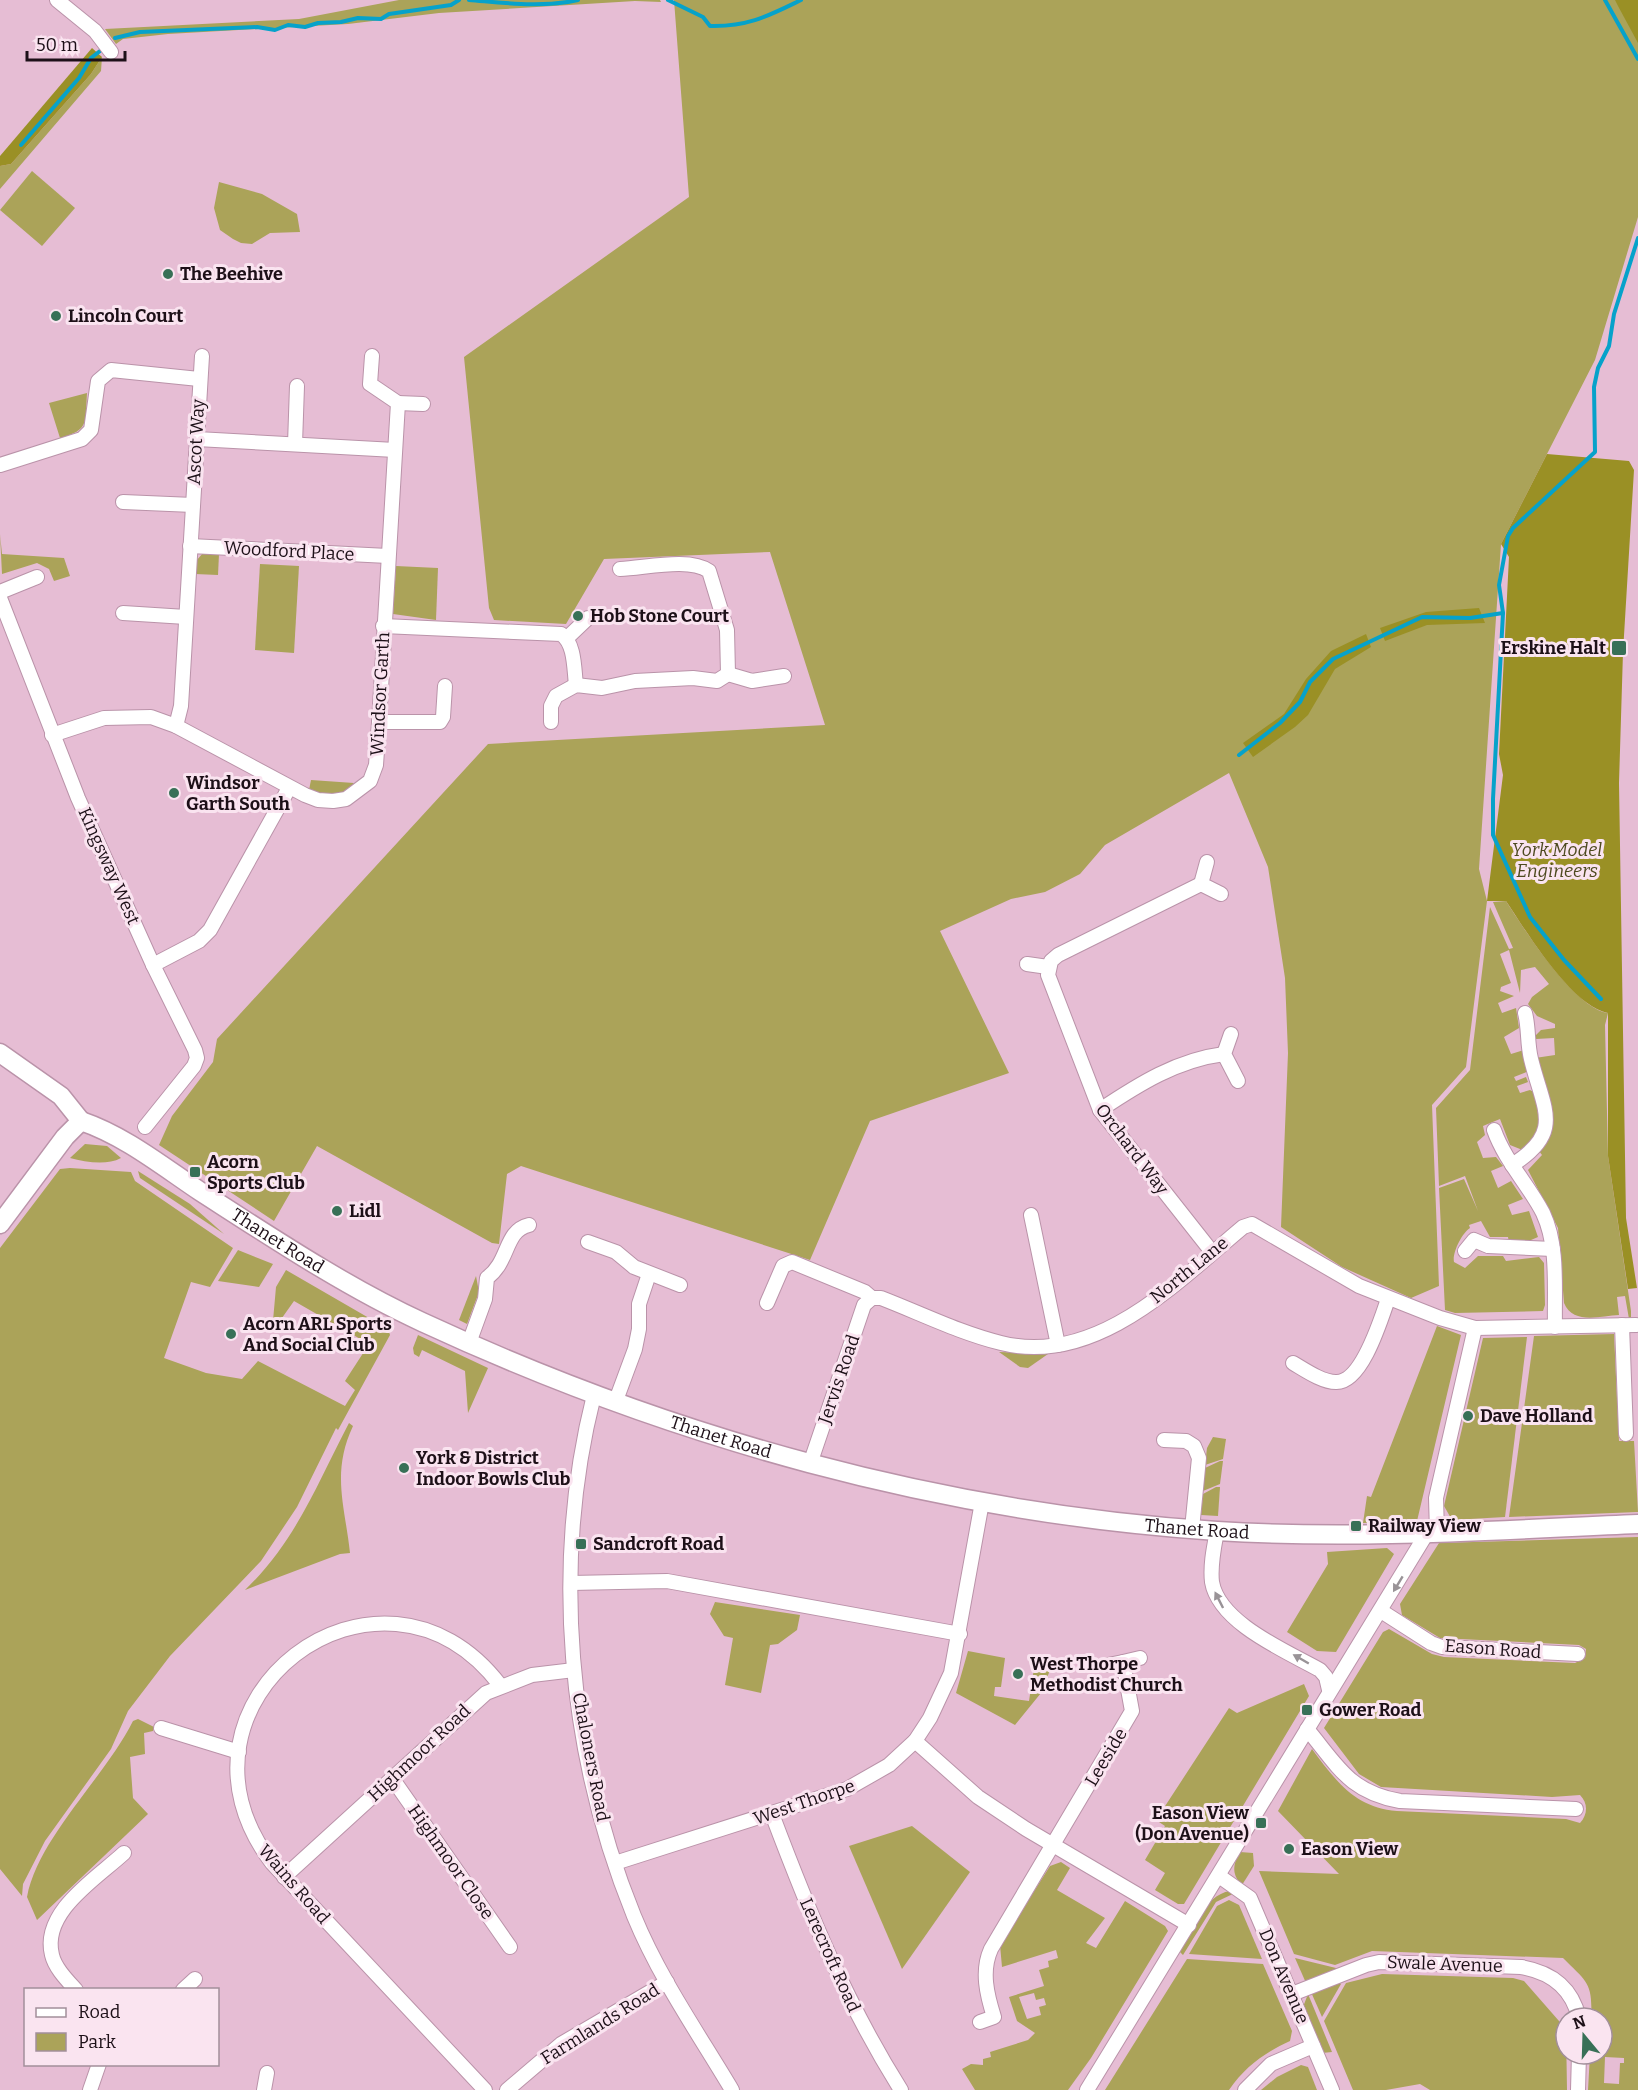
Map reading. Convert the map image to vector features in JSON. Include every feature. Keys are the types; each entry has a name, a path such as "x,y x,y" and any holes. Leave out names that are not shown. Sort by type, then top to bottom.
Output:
{"street":[{"path":"57,0 95,31 111,52"},
{"name":"Ascot Way","path":"176,726 181,706 202,356"},
{"path":"372,356 370,384 398,402 423,404"},
{"name":"Ascot Way","path":"0,465 82,439 92,430 98,381 111,370 199,379"},
{"path":"295,444 297,386"},
{"name":"Windsor Garth","path":"52,735 88,721 123,716 151,717 176,726 289,788 318,800 346,799 360,791 370,781 376,765 398,402"},
{"path":"197,439 395,450"},
{"name":"Ascot Way","path":"123,502 193,505"},
{"name":"Woodford Place","path":"190,546 388,556"},
{"path":"621,569 688,563 701,565 710,571 727,630 728,675"},
{"path":"0,592 37,578"},
{"name":"Kingsway West","path":"0,598 52,735 153,965 197,1058 194,1066 152,1125"},
{"path":"123,613 186,617"},
{"path":"567,638 588,618"},
{"path":"383,626 550,632 567,638"},
{"path":"567,638 576,685"},
{"path":"551,722 551,706 556,696 576,685 602,688 635,681 693,678 717,681 728,675 752,681 784,676"},
{"path":"379,722 440,722 443,717 445,686"},
{"path":"153,965 199,941 210,930 289,788"},
{"path":"1027,964 1048,967 1058,955 1201,884 1207,862"},
{"path":"1201,884 1221,894"},
{"name":"Orchard Way","path":"1048,967 1050,983 1100,1110 1212,1252"},
{"path":"1512,1165 1536,1147 1546,1128 1545,1109 1527,1040 1528,1026 1525,1013"},
{"path":"1231,1034 1224,1054 1238,1081"},
{"path":"0,1053 61,1096 81,1121 65,1137 0,1224"},
{"path":"1100,1110 1150,1077 1204,1057 1224,1054"},
{"name":"Thanet Road","path":"81,1121 120,1138 290,1249 418,1320 615,1403 701,1432 810,1464 982,1502 1217,1531 1303,1534 1432,1532 1638,1524"},
{"path":"1494,1140 1542,1212 1550,1232 1553,1250 1555,1327"},
{"path":"1031,1215 1058,1345"},
{"name":"North Lane","path":"767,1303 783,1266 792,1262 865,1292 872,1298 881,1298 999,1343 1058,1345 1086,1338 1125,1319 1242,1227 1252,1224 1338,1275 1389,1299 1475,1328 1629,1325 1626,1434"},
{"path":"469,1343 485,1299 487,1278 500,1267 513,1234 519,1228 529,1225"},
{"path":"1465,1251 1474,1240 1488,1246 1553,1250"},
{"path":"588,1242 616,1252 628,1264 649,1274 680,1285"},
{"path":"615,1403 635,1349 639,1329 639,1304 649,1274"},
{"name":"Jervis Road","path":"810,1464 864,1305 872,1298"},
{"path":"1293,1363 1330,1381 1337,1382 1349,1378 1375,1337 1389,1299"},
{"path":"1087,2090 1219,1876 1329,1690 1432,1532 1436,1498 1475,1328"},
{"name":"Chaloners Road","path":"594,1395 578,1470 573,1517 571,1583 574,1670 595,1790 615,1863 634,1916 667,1982 732,2090"},
{"path":"1164,1440 1186,1441 1197,1451 1199,1458 1192,1529"},
{"name":"West Thorpe","path":"615,1863 847,1789 889,1765 915,1741 942,1696 951,1673 960,1634 982,1502"},
{"path":"1217,1531 1212,1580 1224,1609 1236,1620 1320,1670 1326,1677 1329,1690"},
{"path":"571,1583 667,1581 960,1634"},
{"name":"Eason Road","path":"1381,1611 1431,1644 1442,1647 1578,1654"},
{"name":"Wains Road","path":"485,2090 284,1877 260,1847 245,1816 238,1778 239,1752 251,1709 272,1675 304,1647 348,1629 391,1624 430,1633 464,1649 500,1685"},
{"path":"1108,1665 1140,1658"},
{"name":"Leeside","path":"980,2022 998,2015 986,1994 987,1958 1132,1711 1123,1662"},
{"name":"Highmoor Road","path":"284,1877 473,1703 500,1685 532,1675 574,1670"},
{"path":"161,1728 239,1752"},
{"path":"1307,1729 1358,1788 1375,1797 1400,1801 1576,1809"},
{"path":"915,1741 978,1797 1053,1845 1189,1925"},
{"name":"Highmoor Close","path":"392,1778 510,1947"},
{"name":"Lerecroft Road","path":"772,1814 831,1964 901,2090"},
{"path":"75,1988 57,1966 52,1956 54,1924 71,1902 124,1853"},
{"name":"Don Avenue","path":"1219,1876 1250,1898 1332,2090"},
{"name":"Swale Avenue","path":"1292,1994 1379,1962 1521,1967 1538,1970 1558,1982 1572,1998 1575,2006"},
{"name":"Farmlands Road","path":"507,2090 561,2044 667,1982"},
{"path":"1245,2090 1271,2064 1313,2046"},
{"path":"90,2090 98,2066"},
{"path":"1578,2090 1579,2066"},
{"path":"264,2090 267,2073"}],"green space":[{"path":"399,0 660,0 661,2 635,1 439,13 348,24 168,34 123,39 116,44 105,29 299,19"},
{"path":"674,0 1638,0 1638,217 1595,360 1501,544 1479,869 1487,901 1466,1067 1432,1105 1439,1286 1411,1298 1342,1267 1281,1227 1288,1053 1285,978 1268,867 1229,773 1105,845 1080,874 1045,892 1011,899 940,931 1009,1073 870,1121 810,1260 521,1166 507,1174 499,1244 492,1243 317,1146 274,1221 159,1145 172,1116 213,1062 217,1039 488,744 825,725 770,552 604,559 566,624 494,620 489,608 464,357 689,197"},
{"path":"1615,0 1638,0 1638,43 1618,6"},
{"path":"92,48 102,57 91,74 11,164 0,166 0,156"},
{"path":"102,57 101,71 0,189 0,166 11,164 91,74"},
{"path":"32,171 75,208 42,246 0,210"},
{"path":"219,182 262,194 297,214 300,232 270,233 252,244 241,243 233,239 220,230 214,208"},
{"path":"87,393 85,418 81,428 77,432 60,438 49,403"},
{"name":"York Model Engineers","path":"1547,454 1629,461 1634,470 1623,652 1619,783 1626,1218 1637,1288 1628,1289 1608,1156 1608,1013 1594,1008 1565,983 1506,901 1487,901 1503,775 1499,754 1509,557 1501,544"},
{"path":"0,534 2,554 64,558 70,576 54,581 49,569 37,563 2,574"},
{"path":"203,553 219,554 218,575 195,574 196,561"},
{"path":"260,564 299,566 294,653 255,650"},
{"path":"396,566 438,568 436,620 393,614"},
{"path":"1479,608 1485,623 1427,625 1385,641 1380,628 1426,612"},
{"path":"1366,634 1371,647 1335,669 1308,715 1253,757 1243,743 1284,714 1306,679 1331,651"},
{"path":"311,780 354,783 346,792 327,794 309,790"},
{"path":"1506,901 1537,948 1566,983 1595,1008 1608,1013 1605,1025 1608,1156 1631,1319 1629,1319 1625,1296 1617,1297 1619,1315 1580,1317 1568,1310 1564,1303 1558,1228 1528,1170 1542,1155 1539,1151 1544,1144 1535,1058 1555,1055 1554,1038 1536,1039 1536,1035 1541,1030 1555,1028 1555,1024 1537,1016 1528,1004 1532,997 1549,984 1535,967 1521,970 1520,993 1509,950 1500,954 1511,983 1501,987 1500,991 1514,996 1498,1003 1502,1013 1516,1008 1519,1028 1504,1037 1511,1054 1524,1050 1529,1071 1514,1077 1516,1081 1526,1077 1528,1082 1517,1086 1520,1093 1530,1090 1535,1093 1540,1128 1525,1151 1510,1145 1500,1119 1483,1126 1485,1135 1477,1142 1483,1158 1496,1157 1503,1166 1491,1171 1498,1188 1511,1181 1523,1199 1508,1205 1512,1215 1529,1211 1538,1237 1531,1240 1531,1244 1509,1243 1508,1237 1490,1237 1481,1221 1469,1225 1470,1228 1458,1243 1454,1262 1465,1268 1478,1256 1503,1256 1506,1261 1539,1257 1544,1263 1545,1305 1543,1311 1455,1313 1445,1310 1439,1188 1464,1179 1478,1211 1465,1176 1439,1186 1436,1108 1470,1070 1490,907 1509,949 1513,948 1493,902"},
{"path":"85,1144 107,1146 121,1158 102,1163 70,1158"},
{"path":"60,1169 131,1172 135,1181 233,1248 210,1287 191,1282 164,1358 206,1373 242,1379 258,1361 345,1406 355,1390 345,1381 369,1344 294,1301 272,1332 276,1287 286,1270 388,1329 390,1335 338,1430 336,1428 297,1507 261,1561 170,1656 128,1711 111,1749 45,1841 23,1884 22,1896 0,1869 0,1248"},
{"path":"138,1171 190,1204 224,1234 140,1178"},
{"path":"238,1250 273,1264 259,1287 218,1281"},
{"path":"476,1276 479,1292 467,1324 459,1320"},
{"path":"1437,1326 1461,1335 1417,1521 1363,1523 1367,1496 1371,1497"},
{"path":"1614,1334 1619,1441 1634,1441 1638,1512 1509,1517 1534,1336"},
{"path":"418,1335 488,1368 468,1413 465,1371 422,1350 419,1357 414,1354 413,1348"},
{"path":"1527,1337 1505,1517 1452,1520 1444,1506 1483,1338"},
{"path":"999,1352 1048,1354 1028,1368 1020,1367"},
{"path":"349,1423 353,1426 346,1443 341,1489 350,1553 340,1554 245,1590 263,1571 292,1532"},
{"path":"1213,1437 1226,1439 1223,1459 1205,1465 1207,1448"},
{"path":"1223,1461 1220,1484 1203,1491 1205,1468"},
{"path":"1220,1487 1218,1516 1201,1515 1203,1494"},
{"path":"1638,1537 1638,2090 1588,2090 1589,2066 1605,2066 1604,2083 1619,2084 1620,2063 1624,2063 1624,2058 1614,2057 1614,2006 1591,2006 1587,1984 1563,1958 1372,1951 1335,1965 1294,1954 1259,1871 1339,1874 1278,1811 1312,1749 1347,1790 1369,1804 1382,1809 1566,1819 1580,1823 1586,1812 1586,1805 1580,1795 1552,1797 1381,1787 1359,1774 1324,1728 1383,1632 1389,1629 1432,1654 1444,1657 1575,1663 1585,1658 1586,1649 1579,1645 1440,1638 1402,1615 1400,1604 1439,1543"},
{"path":"1387,1548 1394,1554 1336,1652 1317,1651 1287,1632 1328,1564 1327,1552"},
{"path":"715,1602 800,1615 797,1630 778,1644 770,1645 761,1693 725,1685 733,1638 724,1636 710,1614"},
{"path":"968,1651 1005,1658 1001,1687 995,1687 994,1696 1029,1701 1035,1662 1052,1665 1041,1693 1015,1725 956,1693"},
{"path":"1304,1684 1309,1696 1184,1904 1178,1904 1155,1890 1165,1873 1145,1860 1165,1826 1156,1820 1229,1708 1237,1713"},
{"path":"138,1719 154,1727 153,1731 144,1733 145,1754 130,1757 133,1798 148,1814 37,1920 27,1897 44,1852 121,1742 133,1721"},
{"path":"912,1826 970,1872 902,1969 849,1846"},
{"path":"1240,1852 1253,1853 1254,1866 1242,1885 1234,1869"},
{"path":"1061,1862 1070,1868 1057,1890 1105,1918 1086,1943 1096,1948 1125,1901 1165,1926 1168,1931 1091,2058 1068,2090 975,2090 962,2069 971,2064 983,2065 983,2059 991,2057 990,2052 1028,2040 1035,2033 1017,2021 1009,1997 1044,1986 1039,1970 1049,1967 1048,1961 1058,1958 1056,1950 1002,1967 1000,1945 1050,1866","holes":["1034,1993 1036,2000 1044,1998 1046,2005 1039,2007 1041,2015 1027,2019 1019,1997"]},
{"path":"1230,1891 1237,1892 1216,1902 1183,1955 1180,1952 1200,1915 1213,1899"},
{"path":"1229,1900 1239,1905 1262,1959 1189,1954 1217,1906"},
{"path":"1295,1958 1336,1968 1336,1971 1306,1983"},
{"path":"1187,1959 1263,1964 1292,2031 1290,2041 1256,2061 1229,2090 1105,2090"},
{"path":"1382,1974 1513,1978 1524,1981 1554,2015 1554,2066 1567,2066 1567,2090 1430,2090 1420,2084 1386,2090 1353,2090 1324,2021 1346,1983"},
{"path":"1338,1981 1341,1984 1322,2017 1311,1992"},
{"path":"1308,1994 1332,2052 1322,2053 1303,2007"},
{"path":"1301,2065 1308,2067 1317,2090 1261,2090 1277,2077"}],"waterway":[{"path":"115,38 140,32 257,27 275,30 288,25 305,27 358,18 381,19 389,14 451,5 459,0"},
{"path":"469,0 537,4 578,0"},
{"path":"668,0 703,17 710,26 736,25 747,22 768,16 801,0"},
{"path":"1605,0 1638,59"},
{"path":"21,145 79,78 91,58 100,51"},
{"path":"1601,999 1564,960 1530,917 1493,835 1503,613 1499,585 1508,536 1513,528 1595,452 1594,387 1598,368 1609,346 1614,314 1638,238"},
{"path":"1239,755 1280,723 1300,702 1310,682 1333,659 1422,617 1470,618 1503,613"}],"place":[{"name":"The Beehive","path":"168,274"},
{"name":"Lincoln Court","path":"56,316"},
{"name":"Hob Stone Court","path":"578,616"},
{"name":"Erskine Halt","path":"1619,648"},
{"name":"Windsor Garth South","path":"174,793"},
{"name":"Acorn Sports Club","path":"195,1172"},
{"name":"Lidl","path":"337,1211"},
{"name":"Acorn ARL Sports And Social Club","path":"231,1334"},
{"name":"Dave Holland","path":"1468,1416"},
{"name":"York & District Indoor Bowls Club","path":"404,1468"},
{"name":"Railway View","path":"1356,1526"},
{"name":"Sandcroft Road","path":"581,1544"},
{"name":"West Thorpe Methodist Church","path":"1018,1674"},
{"name":"Gower Road","path":"1307,1710"},
{"name":"Eason View (Don Avenue)","path":"1261,1823"},
{"name":"Eason View","path":"1289,1849"}]}
